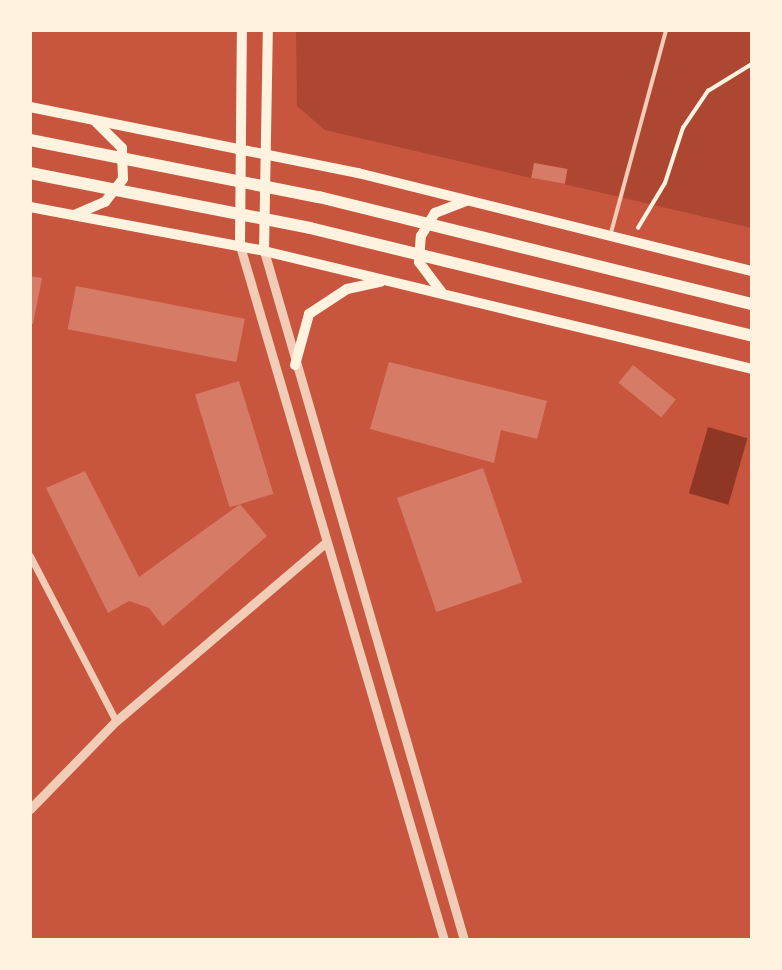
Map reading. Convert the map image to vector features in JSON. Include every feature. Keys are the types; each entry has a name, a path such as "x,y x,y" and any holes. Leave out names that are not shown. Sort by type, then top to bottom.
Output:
{"main road":[{"path":"240,246 242,30"},
{"path":"264,251 268,30"},
{"path":"30,107 266,153 752,271"},
{"path":"74,215 105,202 124,179 122,148 92,118"},
{"path":"30,140 319,197 752,304"},
{"path":"30,173 285,222 752,336"},
{"path":"444,295 419,262 421,236 435,213 468,201"},
{"path":"30,207 264,251 752,369"},
{"path":"295,365 300,332 317,307 347,289 388,281"}],"street":[{"path":"240,246 444,940"},
{"path":"264,251 464,940"},
{"path":"30,809 116,722 326,542"},
{"path":"30,556 116,722"}],"lane":[{"path":"610,235 666,30"}],"path":[{"path":"631,240 665,183 683,128 708,91 752,64"}],"shaded area":[{"path":"296,30 752,30 752,228 564,184 566,169 534,163 531,178 325,130 297,106"},
{"path":"708,427 747,438 728,505 689,493"}],"building":[{"path":"534,163 567,169 565,184 531,178"},
{"path":"30,276 42,278 33,324 30,324"},
{"path":"76,286 245,319 236,362 68,329"},
{"path":"389,362 547,401 537,439 501,430 494,463 370,429"},
{"path":"633,365 676,400 661,417 619,383"},
{"path":"239,381 273,494 230,507 195,394"},
{"path":"483,468 522,582 436,612 397,498"},
{"path":"85,471 139,577 240,504 267,536 163,626 149,608 129,601 108,613 46,488"}]}
